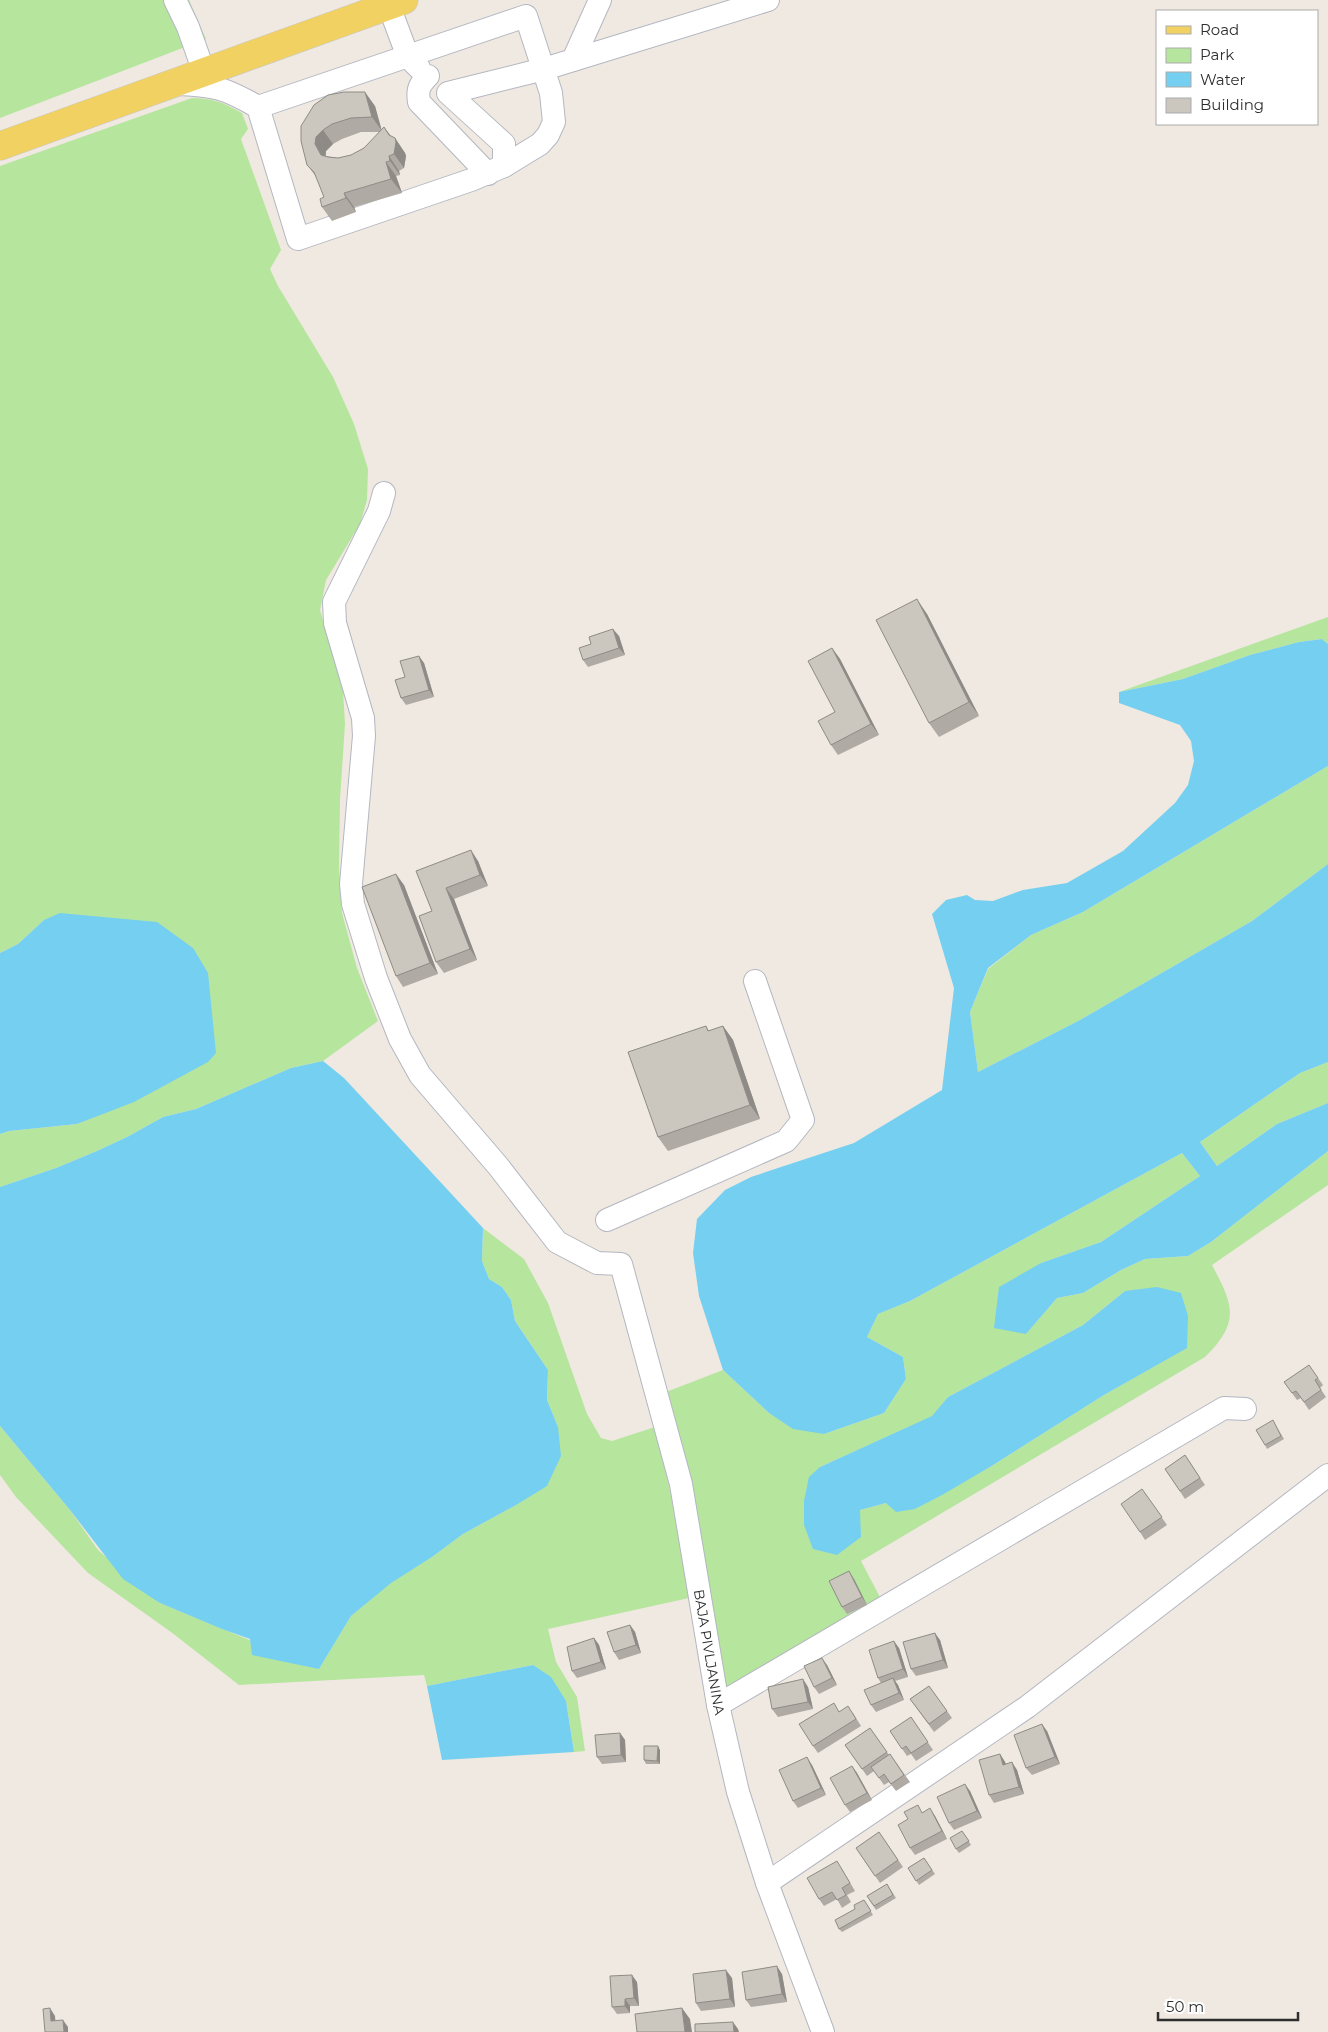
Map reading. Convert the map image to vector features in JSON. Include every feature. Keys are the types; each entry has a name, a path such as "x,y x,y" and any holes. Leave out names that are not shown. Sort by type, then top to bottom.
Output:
{"main road":[{"path":"0,146 397,3"}],"street":[{"path":"175,0 188,27 204,72"},
{"path":"573,60 600,0"},
{"path":"448,93 544,69 768,0"},
{"path":"397,3 408,57 504,144 496,170"},
{"path":"174,84 220,88 258,107 298,239 496,170 540,144 548,135 554,122 551,93 526,16 258,107"},
{"path":"428,76 419,85 419,102 496,170"},
{"name":"BAJA PIVLJANINA","path":"384,493 379,511 334,602 335,623 363,718 364,736 351,884 353,904 376,978 400,1040 420,1075 498,1166 557,1242 597,1263 621,1264 681,1484 718,1705 738,1792 767,1883 823,2032"},
{"path":"607,1220 786,1141 803,1120 755,981"},
{"path":"718,1705 1224,1408 1245,1409"},
{"path":"767,1883 1027,1707 1328,1475"}],"green space":[{"path":"0,0 189,0 206,39 0,118"},
{"path":"192,98 218,102 242,113 248,129 241,139 281,250 270,269 278,286 333,377 354,424 368,469 367,500 360,524 326,580 320,610 343,690 345,724 340,799 339,868 342,913 357,968 378,1021 323,1061 291,1068 196,1109 163,1117 97,1151 56,1168 0,1187 0,1134 9,1131 77,1124 104,1113 44,920 18,944 0,953 0,166"},
{"path":"1328,617 1328,644 1322,639 1299,642 1250,655 1183,679 1119,692"},
{"path":"1328,766 1328,864 1252,921 1080,1020 978,1072 970,1012 988,969 1031,935 1083,912"},
{"path":"1328,1062 1328,1103 1277,1124 1217,1166 1200,1142 1300,1073"},
{"path":"1328,1151 1328,1185 1212,1265 1225,1292 1230,1313 1224,1334 1205,1357 861,1561 882,1601 726,1692 666,1392 723,1370 769,1413 824,1434 884,1413 906,1379 903,1357 867,1337 878,1314 910,1301 1182,1153 1200,1176 1101,1242 1041,1263 1026,1334 1057,1298 1083,1293 1121,1270 1145,1259 1188,1256 1211,1242","holes":["1125,1291 1186,1348 1104,1395 990,1467 915,1509 886,1503 860,1510 820,1467 933,1416 948,1397 1083,1325"]},
{"path":"483,1228 524,1259 548,1303 587,1414 601,1438 612,1441 655,1427 671,1495 689,1598 548,1629 556,1662 577,1697 585,1751 574,1752 566,1701 533,1665 427,1686 424,1675 239,1685 171,1632 88,1573 16,1497 0,1475 0,1426 70,1510 98,1550 160,1603 319,1669 351,1616 391,1582 432,1557 463,1534 516,1505 558,1427 547,1400 548,1370 515,1321 511,1300 502,1287 489,1279 482,1261"}],"water":[{"path":"1322,639 1328,644 1328,766 1083,912 1031,935 988,968 970,1012 978,1072 1080,1020 1252,921 1328,864 1328,1062 1300,1073 1200,1142 1217,1166 1277,1124 1328,1103 1328,1151 1211,1242 1188,1256 1145,1259 1121,1270 1083,1293 1057,1298 1026,1334 994,1328 999,1287 1041,1263 1101,1242 1200,1176 1182,1153 910,1301 878,1314 867,1337 903,1357 906,1379 884,1413 824,1434 793,1429 769,1413 723,1370 699,1296 693,1253 697,1219 725,1190 751,1177 854,1143 942,1090 954,988 932,914 946,900 967,895 975,900 993,901 1023,890 1067,883 1123,851 1175,803 1188,785 1194,761 1191,741 1180,725 1119,703 1119,692 1183,679 1250,655 1299,642"},
{"path":"60,913 157,922 193,948 208,973 216,1053 208,1062 134,1102 77,1124 9,1131 0,1134 0,953 18,944 44,920"},
{"path":"323,1061 344,1078 483,1228 482,1261 489,1279 502,1287 511,1300 515,1321 548,1370 547,1400 558,1427 561,1456 547,1486 463,1534 432,1557 391,1583 351,1616 319,1669 252,1655 250,1639 160,1603 123,1579 70,1510 0,1426 0,1187 56,1168 97,1151 163,1117 196,1109 291,1068"},
{"path":"1157,1287 1181,1293 1188,1316 1187,1348 1104,1395 990,1467 915,1509 896,1512 886,1503 860,1510 861,1537 837,1555 813,1549 804,1525 804,1501 809,1477 820,1467 932,1416 948,1397 1083,1325 1125,1291"},
{"path":"533,1665 551,1677 566,1701 574,1752 442,1760 427,1686"}],"building":[{"path":"344,92 365,92 372,117 351,118 332,124 316,137 315,144 321,155 338,158 351,155 364,148 384,127 389,135 395,138 396,142 394,154 389,156 390,161 386,162 391,179 344,193 346,198 322,207 320,199 324,197 314,172 307,165 301,141 301,126 314,105 328,95"},
{"path":"917,599 969,702 929,723 876,620"},
{"path":"613,629 619,648 583,660 579,648 591,644 589,637"},
{"path":"832,648 871,724 831,745 818,721 835,712 808,661"},
{"path":"419,656 429,690 401,698 395,680 405,677 400,661"},
{"path":"471,850 480,875 446,888 470,949 436,962 419,916 432,911 416,871"},
{"path":"396,874 430,963 396,976 362,887"},
{"path":"706,1026 708,1031 723,1026 750,1105 658,1137 628,1052"},
{"path":"1309,1365 1318,1378 1315,1380 1321,1390 1304,1402 1296,1391 1292,1393 1284,1382"},
{"path":"1273,1420 1281,1436 1265,1445 1256,1430"},
{"path":"1185,1455 1200,1478 1180,1491 1165,1469"},
{"path":"1142,1489 1162,1517 1140,1532 1121,1504"},
{"path":"849,1571 862,1597 842,1607 829,1581"},
{"path":"630,1625 636,1645 614,1652 607,1632"},
{"path":"935,1633 943,1660 911,1669 903,1642"},
{"path":"594,1638 601,1662 572,1671 567,1647"},
{"path":"894,1641 903,1669 878,1678 869,1650"},
{"path":"822,1658 832,1678 814,1687 804,1666"},
{"path":"893,1678 899,1693 871,1705 864,1690"},
{"path":"803,1679 808,1702 772,1709 768,1687"},
{"path":"929,1686 947,1711 929,1724 910,1699"},
{"path":"834,1703 839,1712 848,1706 856,1719 813,1746 799,1724"},
{"path":"911,1717 928,1742 911,1753 906,1746 902,1749 890,1731"},
{"path":"1042,1724 1055,1757 1026,1768 1014,1735"},
{"path":"870,1728 887,1752 862,1769 845,1745"},
{"path":"620,1733 621,1755 597,1757 595,1735"},
{"path":"644,1746 658,1746 657,1761 644,1760"},
{"path":"890,1754 904,1775 891,1784 884,1774 879,1778 871,1767"},
{"path":"1000,1754 1003,1765 1012,1762 1019,1787 989,1795 979,1760"},
{"path":"807,1757 821,1788 793,1801 779,1770"},
{"path":"852,1766 867,1793 845,1805 830,1778"},
{"path":"965,1784 977,1811 949,1823 937,1797"},
{"path":"918,1805 922,1813 930,1808 942,1831 910,1848 898,1825 908,1819 904,1812"},
{"path":"962,1831 969,1841 956,1849 950,1838"},
{"path":"879,1832 898,1860 875,1876 856,1848"},
{"path":"924,1858 932,1870 916,1881 908,1868"},
{"path":"837,1861 850,1883 842,1888 846,1895 837,1900 832,1892 819,1899 807,1878"},
{"path":"887,1884 893,1895 874,1906 867,1896"},
{"path":"864,1900 871,1911 839,1929 835,1920 855,1909 854,1905"},
{"path":"777,1966 782,1994 746,2000 742,1972"},
{"path":"726,1970 730,1999 696,2003 693,1974"},
{"path":"632,1975 634,1998 625,1999 625,2006 612,2007 610,1976"},
{"path":"50,2008 51,2021 63,2020 64,2032 45,2032 43,2009"},
{"path":"682,2008 685,2032 637,2032 635,2014"},
{"path":"733,2022 734,2032 695,2032 695,2024"}]}
